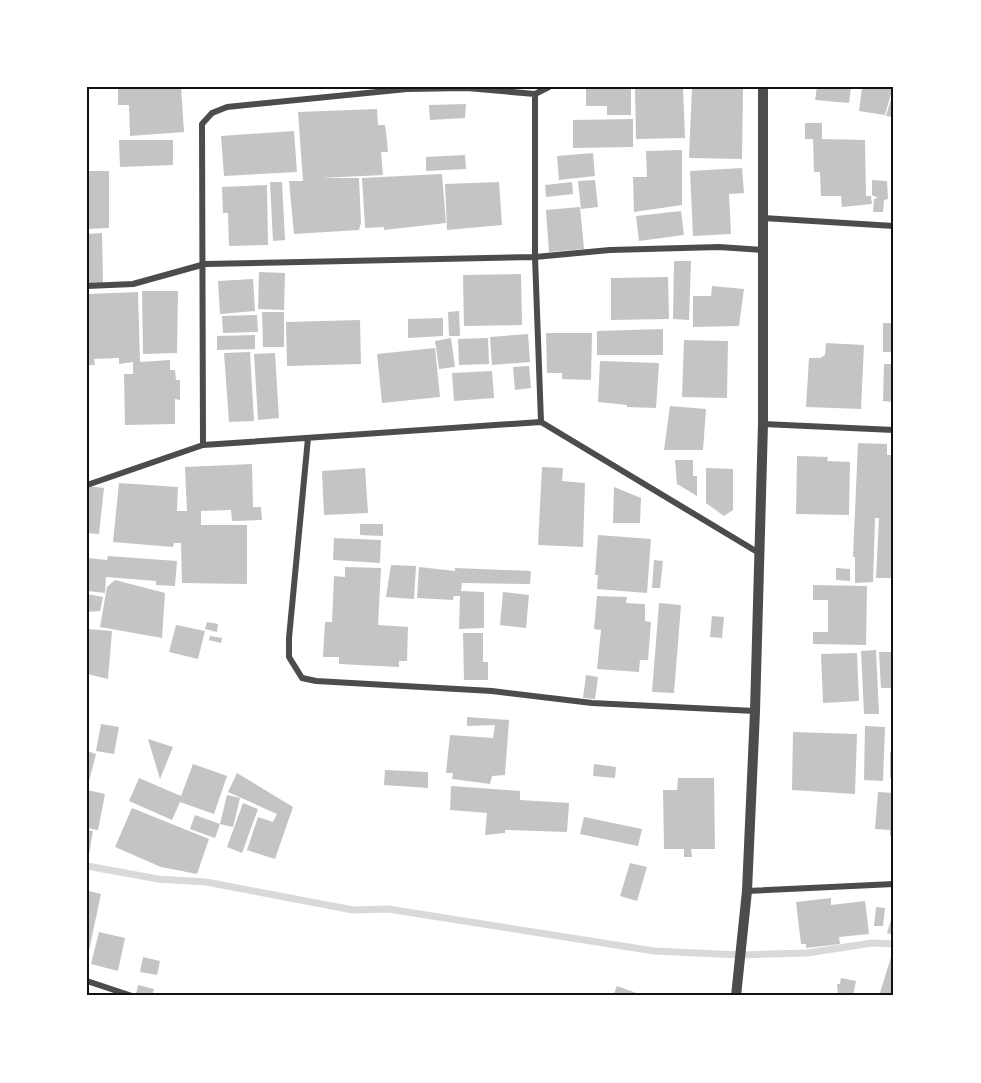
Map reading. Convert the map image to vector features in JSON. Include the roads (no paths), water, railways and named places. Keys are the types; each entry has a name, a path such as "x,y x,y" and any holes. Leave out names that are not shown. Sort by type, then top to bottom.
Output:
{"street":[{"path":"203,445 205,264 202,124 212,113 227,107 407,89 467,88 535,94 549,87"},
{"path":"736,996 747,891 755,711 763,424 763,87"},
{"path":"535,94 535,257 541,422"},
{"path":"763,218 894,226"},
{"path":"87,286 133,284 205,264 535,257 610,250 719,247 763,250"},
{"path":"87,485 203,445 541,422 759,553"},
{"path":"763,424 894,430"},
{"path":"308,438 289,638 289,657 302,678 316,681 492,691 592,703 755,711"},
{"path":"747,891 894,884"},
{"path":"87,981 132,996"}],"waterway":[{"path":"87,866 158,879 206,882 353,910 388,909 654,951 740,955 807,953 872,943 894,944"}]}
